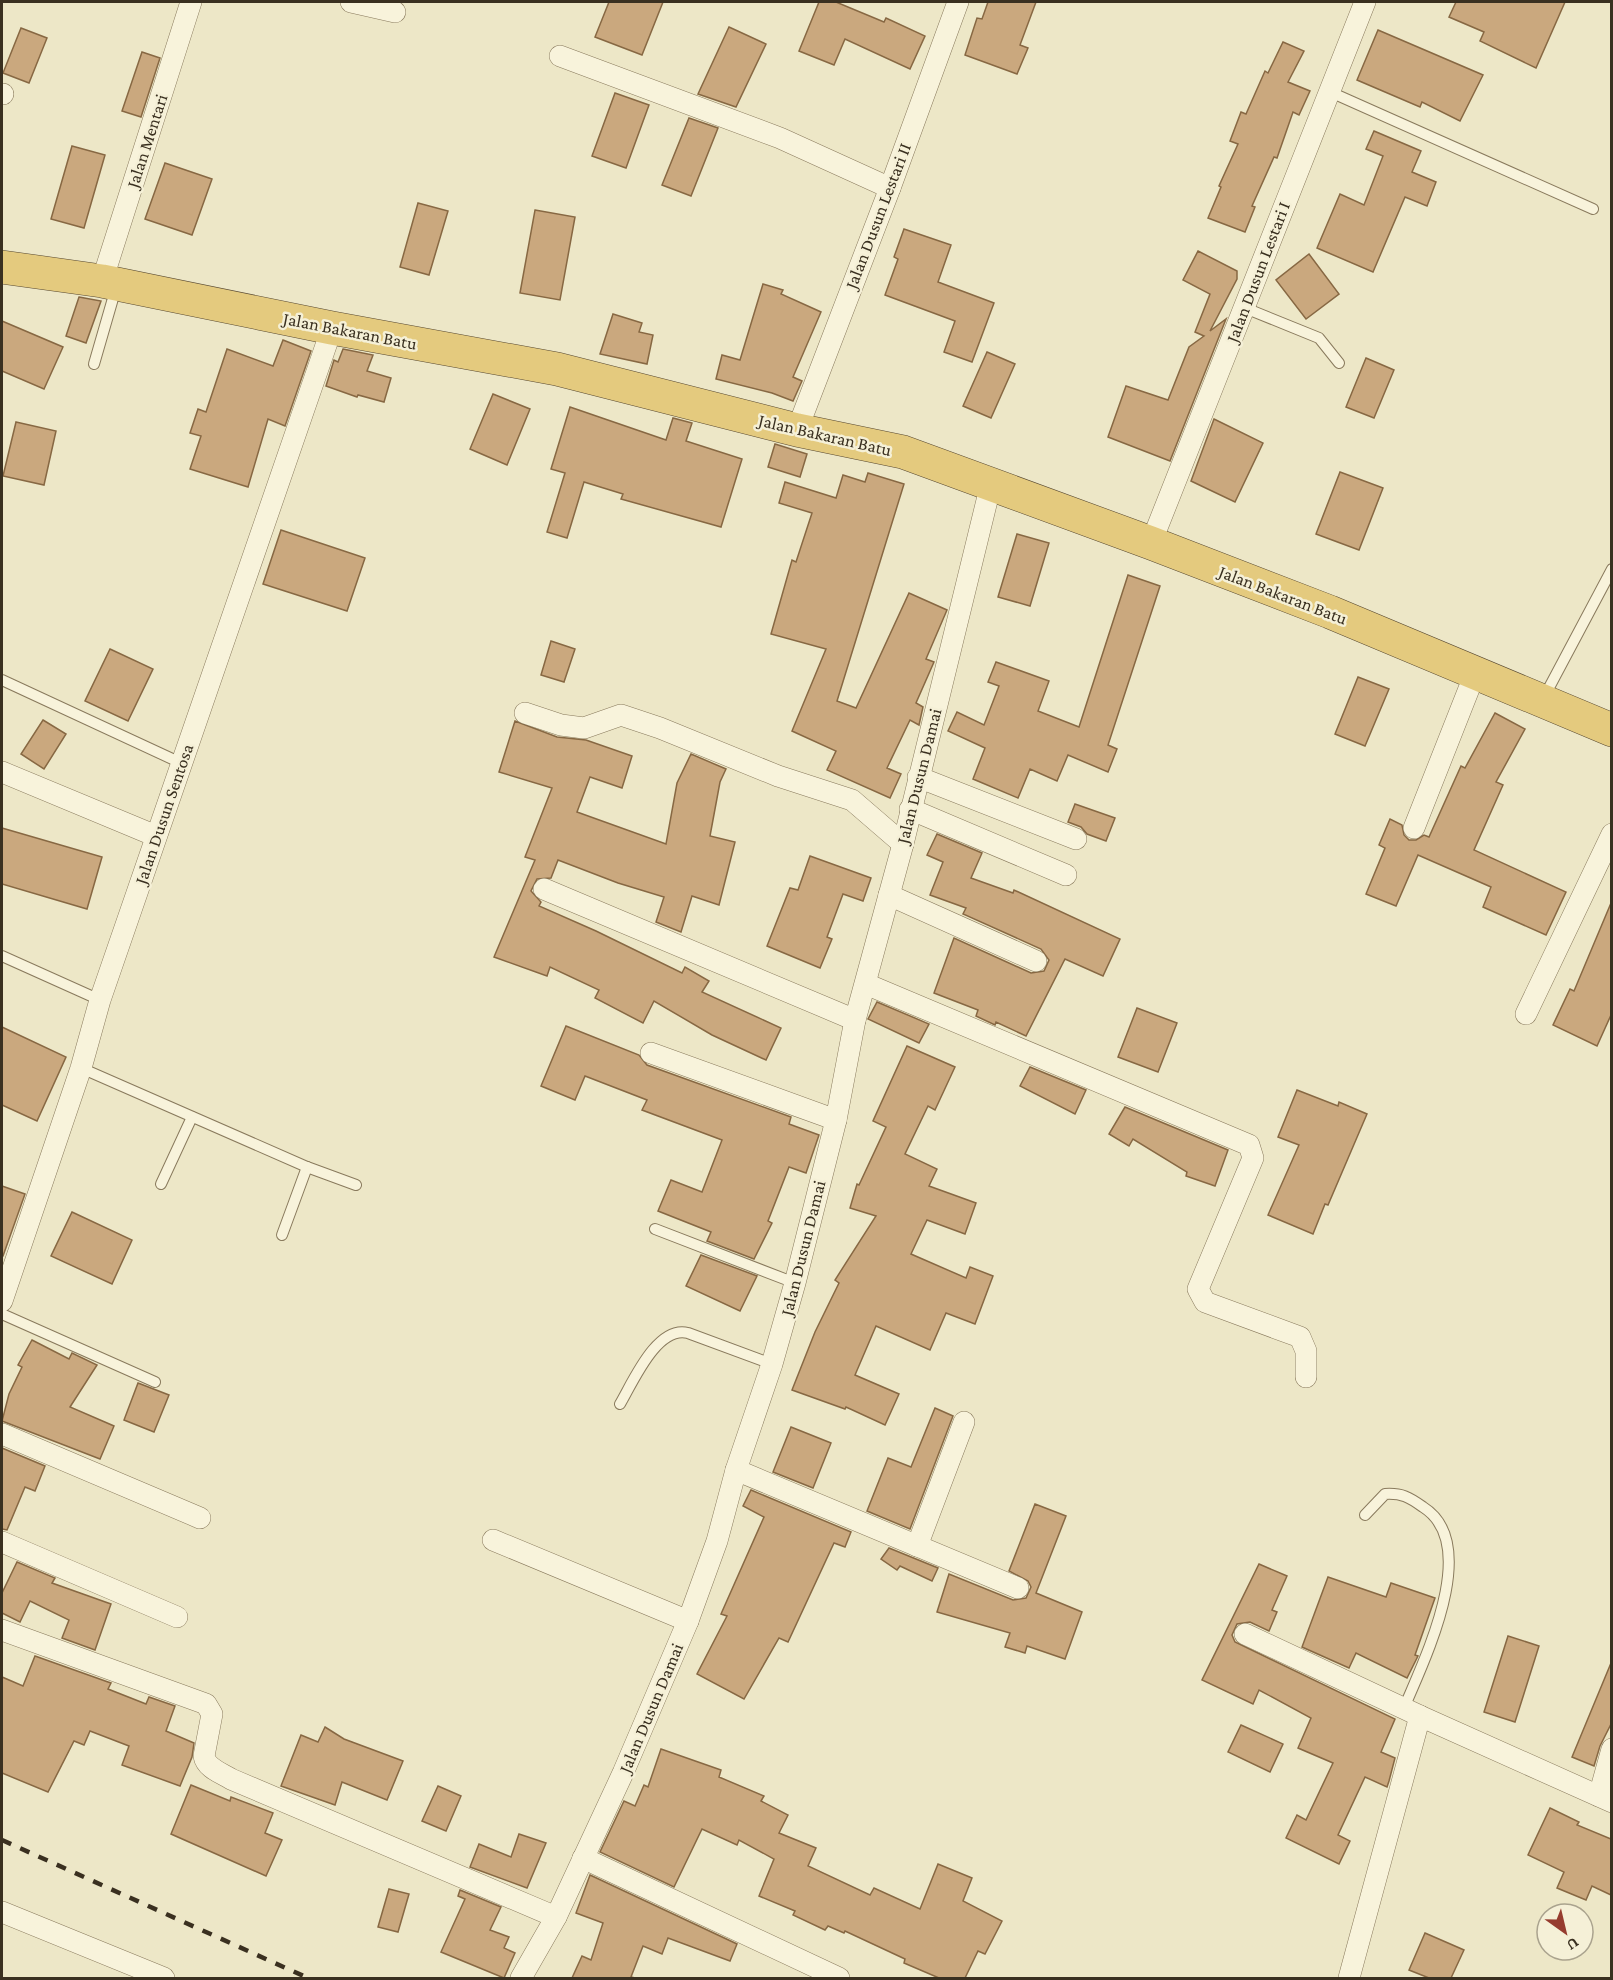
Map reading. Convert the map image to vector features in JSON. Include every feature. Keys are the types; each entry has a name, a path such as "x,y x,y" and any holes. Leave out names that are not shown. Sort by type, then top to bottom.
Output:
{"highway":[{"name":"Jalan Bakaran Batu","path":"2,267 109,283 332,328 557,369 797,430 903,452 1151,543 1610,724"}],"street":[{"name":"Jalan Mentari","path":"109,283 191,2"},
{"path":"351,2 395,12"},
{"name":"Jalan Dusun Lestari II","path":"797,430 890,188 958,2"},
{"name":"Jalan Dusun Lestari I","path":"1151,543 1365,2"},
{"path":"560,56 780,138 890,188"},
{"name":"Jalan Dusun Sentosa","path":"2,1300 81,1068 100,1000 332,328"},
{"name":"Jalan Dusun Damai","path":"521,1978 556,1917 584,1858 688,1621 717,1541 736,1470 772,1364 795,1283 836,1120 855,1020 903,844 909,809 991,484"},
{"path":"1414,828 1476,671"},
{"path":"525,713 561,725 584,728 621,715 669,731 778,776 852,800 870,814 883,830 903,844"},
{"path":"2,772 156,836"},
{"path":"918,777 1076,839"},
{"path":"909,809 1066,875"},
{"path":"1526,1014 1611,834"},
{"path":"544,889 855,1020"},
{"path":"889,895 1036,961"},
{"path":"866,984 1249,1145 1253,1158 1198,1289 1200,1298 1205,1302 1300,1337 1306,1351 1306,1377"},
{"path":"651,1053 836,1120"},
{"path":"917,1546 964,1422"},
{"path":"2,1434 200,1518"},
{"path":"736,1470 1018,1588"},
{"path":"493,1540 688,1621"},
{"path":"2,1542 177,1617"},
{"path":"2,1630 206,1704 212,1714 204,1756 205,1762 212,1769 556,1917"},
{"path":"1245,1634 1605,1799 1611,1749"},
{"path":"1349,1978 1412,1712"},
{"path":"584,1858 839,1978"},
{"path":"2,1912 139,1974 164,1978"}],"lane":[{"path":"1328,91 1593,209"},
{"path":"94,364 109,283"},
{"path":"1245,308 1319,338 1339,363"},
{"path":"1543,699 1611,569"},
{"path":"2,680 181,763"},
{"path":"2,956 100,1000"},
{"path":"81,1068 307,1167 356,1185"},
{"path":"161,1184 192,1117"},
{"path":"282,1235 307,1167"},
{"path":"655,1229 795,1283"},
{"path":"2,1314 155,1382"},
{"path":"620,1404 656,1346 674,1332 688,1332 772,1364"},
{"path":"1365,1515 1385,1494 1402,1493 1431,1512 1447,1537 1447,1576 1439,1623 1412,1712"}],"building":[{"path":"609,2 663,2 642,55 595,37"},
{"path":"819,2 836,2 884,22 886,18 925,36 910,69 845,39 834,65 799,51"},
{"path":"988,2 1036,2 1020,45 1028,48 1017,74 965,55 977,18 982,19"},
{"path":"1456,2 1565,2 1536,68 1480,41 1484,32 1449,17"},
{"path":"729,27 766,44 736,107 698,94"},
{"path":"21,28 47,38 29,83 3,73"},
{"path":"1378,30 1483,75 1460,121 1422,102 1420,107 1357,80"},
{"path":"1283,42 1304,51 1288,82 1310,91 1299,115 1293,112 1277,158 1274,157 1252,206 1255,207 1245,232 1208,218 1221,187 1219,186 1238,144 1230,141 1241,112 1246,114 1265,71 1268,73"},
{"path":"142,52 160,58 141,117 122,111"},
{"path":"615,93 649,105 626,168 592,156"},
{"path":"689,118 718,128 691,196 662,185"},
{"path":"1374,131 1421,151 1412,172 1436,182 1427,206 1405,197 1373,272 1317,248 1340,194 1364,205 1383,156 1366,149"},
{"path":"72,146 105,155 84,228 51,219"},
{"path":"165,163 212,179 192,235 145,219"},
{"path":"418,203 448,211 429,275 400,267"},
{"path":"535,210 575,217 560,300 520,293"},
{"path":"904,229 951,245 938,282 994,303 972,362 944,352 955,321 885,295 898,259 894,257"},
{"path":"1198,251 1237,271 1237,279 1210,331 1226,319 1170,461 1108,437 1126,386 1168,400 1189,347 1204,336 1195,332 1210,294 1183,280"},
{"path":"1309,254 1339,294 1306,319 1276,280"},
{"path":"763,284 783,290 781,294 821,312 793,377 802,381 793,401 772,393 716,379 722,355 740,360"},
{"path":"79,297 101,301 86,343 66,336"},
{"path":"613,314 642,323 639,332 653,335 647,364 600,354"},
{"path":"2,321 63,347 44,389 2,371"},
{"path":"283,340 311,351 285,426 268,419 248,487 190,469 201,436 190,433 198,409 206,412 227,349 273,366"},
{"path":"343,349 373,355 367,371 391,378 384,402 358,395 357,397 326,386 334,360 338,362"},
{"path":"987,352 1015,364 991,418 963,406"},
{"path":"1366,358 1394,370 1374,418 1346,407"},
{"path":"493,394 530,409 507,465 470,449"},
{"path":"570,407 666,440 673,418 692,423 686,441 742,459 721,527 621,499 623,494 584,482 567,538 547,532 565,473 551,469"},
{"path":"1214,419 1263,443 1235,502 1191,481"},
{"path":"16,422 56,431 44,485 3,476"},
{"path":"775,444 807,454 800,477 768,467"},
{"path":"1340,472 1383,488 1359,550 1316,534"},
{"path":"868,473 904,484 837,701 856,708 909,593 947,610 926,659 934,662 916,703 923,707 919,725 910,720 887,768 901,774 890,798 827,770 836,751 792,731 826,649 771,634 792,560 796,562 812,513 779,503 785,482 836,498 843,475 865,482"},
{"path":"281,530 365,558 347,611 263,584"},
{"path":"1017,534 1049,543 1030,606 998,597"},
{"path":"1128,575 1160,586 1108,745 1117,749 1108,772 1068,755 1057,781 1030,769 1018,798 973,779 985,748 948,731 957,712 984,725 999,686 988,682 996,662 1049,681 1038,711 1079,727"},
{"path":"551,641 575,649 564,682 541,675"},
{"path":"110,649 153,669 128,721 85,701"},
{"path":"1358,677 1389,689 1365,746 1335,734"},
{"path":"1495,713 1525,729 1496,782 1503,785 1474,850 1566,892 1546,935 1483,907 1491,887 1418,855 1396,906 1366,894 1385,848 1379,845 1390,819 1402,825 1404,835 1409,840 1416,840 1424,835 1429,837 1461,766 1465,768"},
{"path":"43,720 66,734 44,769 21,754"},
{"path":"515,721 557,737 586,740 632,756 622,788 590,777 577,812 666,844 677,783 691,754 726,769 720,782 710,836 735,842 719,905 692,896 681,932 656,922 664,897 618,883 558,860 551,878 537,879 531,891 541,902 539,906 682,973 685,967 709,981 702,992 781,1028 766,1060 712,1035 654,1001 643,1023 595,998 599,990 550,967 547,976 494,957 535,860 525,857 552,788 499,772"},
{"path":"1075,804 1115,818 1106,841 1087,834 1081,827 1068,822"},
{"path":"2,828 102,857 87,909 2,884"},
{"path":"937,834 982,853 971,878 1013,893 1014,890 1120,939 1103,976 1065,959 1026,1036 996,1022 995,1025 976,1016 978,1010 934,993 954,938 1031,973 1044,971 1049,960 1041,949 963,914 966,908 930,895 943,862 927,855"},
{"path":"810,856 871,878 863,901 843,894 827,937 832,939 820,968 767,946 790,888 798,890"},
{"path":"1611,903 1611,1015 1597,1046 1553,1025 1570,989 1574,991"},
{"path":"877,1002 929,1024 919,1043 868,1019"},
{"path":"1137,1008 1177,1023 1158,1072 1118,1057"},
{"path":"566,1026 639,1055 647,1065 791,1117 789,1124 819,1135 806,1173 789,1167 768,1221 772,1223 754,1259 707,1241 711,1232 658,1211 671,1180 702,1192 722,1140 642,1110 647,1100 585,1076 575,1100 541,1086"},
{"path":"2,1027 66,1057 37,1121 2,1105"},
{"path":"907,1046 955,1067 935,1110 928,1106 905,1154 937,1169 929,1186 976,1203 965,1234 927,1220 911,1254 966,1278 970,1267 993,1276 975,1324 946,1313 930,1350 876,1326 855,1375 899,1394 885,1425 846,1407 845,1409 792,1390 815,1332 839,1283 835,1280 876,1216 850,1208 857,1184 859,1185 886,1127 873,1121"},
{"path":"1030,1067 1086,1090 1075,1114 1020,1086"},
{"path":"1297,1090 1338,1106 1339,1102 1367,1114 1313,1234 1268,1215 1299,1145 1278,1137"},
{"path":"1125,1107 1228,1150 1215,1186 1186,1176 1187,1172 1133,1139 1129,1146 1109,1134"},
{"path":"2,1186 25,1194 3,1256 2,1256"},
{"path":"72,1212 132,1240 112,1284 51,1256"},
{"path":"701,1255 757,1276 740,1311 686,1286"},
{"path":"32,1340 69,1359 72,1353 97,1365 70,1407 114,1426 100,1459 2,1421 9,1394 22,1367 18,1365"},
{"path":"138,1383 169,1395 154,1432 124,1420"},
{"path":"935,1408 953,1416 910,1529 867,1511 888,1458 911,1467"},
{"path":"791,1427 831,1443 813,1488 773,1472"},
{"path":"2,1448 45,1466 35,1491 25,1487 7,1530 2,1529"},
{"path":"751,1490 851,1532 845,1547 834,1543 788,1642 779,1638 744,1699 697,1674 727,1616 721,1614 764,1517 743,1506"},
{"path":"1035,1504 1066,1516 1036,1593 1082,1612 1065,1659 1027,1646 1025,1653 1005,1647 1010,1633 937,1612 949,1574 1013,1600 1026,1598 1031,1587 1028,1581 1009,1571"},
{"path":"889,1548 938,1568 932,1581 900,1566 897,1570 881,1559"},
{"path":"17,1562 55,1578 52,1583 111,1604 95,1650 62,1638 69,1620 30,1601 20,1622 2,1613 2,1593"},
{"path":"1259,1564 1287,1576 1272,1610 1277,1612 1269,1631 1250,1622 1237,1624 1232,1635 1235,1642 1395,1719 1381,1752 1395,1758 1387,1787 1365,1777 1338,1835 1350,1841 1339,1864 1286,1838 1297,1815 1306,1820 1333,1763 1298,1748 1311,1718 1259,1690 1253,1704 1202,1680"},
{"path":"1328,1577 1386,1597 1391,1583 1435,1598 1415,1655 1418,1656 1407,1678 1356,1653 1349,1668 1302,1647"},
{"path":"1508,1636 1539,1646 1515,1722 1484,1712"},
{"path":"35,1656 111,1683 108,1689 146,1704 149,1697 175,1706 166,1731 194,1743 192,1757 180,1786 122,1765 129,1746 90,1731 84,1745 74,1741 48,1792 2,1773 2,1677 23,1686"},
{"path":"1611,1663 1611,1724 1600,1746 1594,1766 1572,1757"},
{"path":"1241,1725 1283,1744 1270,1772 1228,1752"},
{"path":"325,1727 344,1739 403,1761 387,1800 342,1782 335,1805 281,1786 301,1735 318,1742"},
{"path":"661,1749 721,1770 719,1777 764,1796 761,1801 788,1815 779,1833 816,1848 808,1866 870,1895 874,1888 920,1909 938,1864 972,1878 963,1901 1002,1921 985,1954 978,1951 965,1978 939,1978 904,1963 905,1959 845,1931 844,1933 828,1926 825,1930 793,1915 795,1911 759,1896 774,1859 739,1840 737,1845 702,1829 674,1887 600,1852 624,1801 635,1806 644,1785 648,1787"},
{"path":"191,1785 230,1801 231,1797 273,1813 265,1833 282,1840 266,1876 171,1834"},
{"path":"438,1786 461,1796 446,1831 422,1821"},
{"path":"1550,1808 1579,1822 1577,1825 1611,1839 1611,1895 1592,1886 1586,1900 1557,1888 1564,1872 1528,1855"},
{"path":"519,1834 546,1843 527,1888 470,1867 479,1844 511,1857"},
{"path":"590,1875 737,1944 730,1961 668,1938 662,1954 643,1946 631,1977 635,1978 572,1978 582,1956 591,1960 603,1923 576,1913"},
{"path":"389,1889 409,1894 398,1932 378,1927"},
{"path":"460,1890 501,1907 490,1930 509,1937 504,1948 515,1953 504,1978 441,1952 465,1899 458,1896"},
{"path":"1425,1933 1464,1950 1451,1978 1429,1978 1409,1970"}],"railway":[{"path":"2,1840 308,1978"}]}
